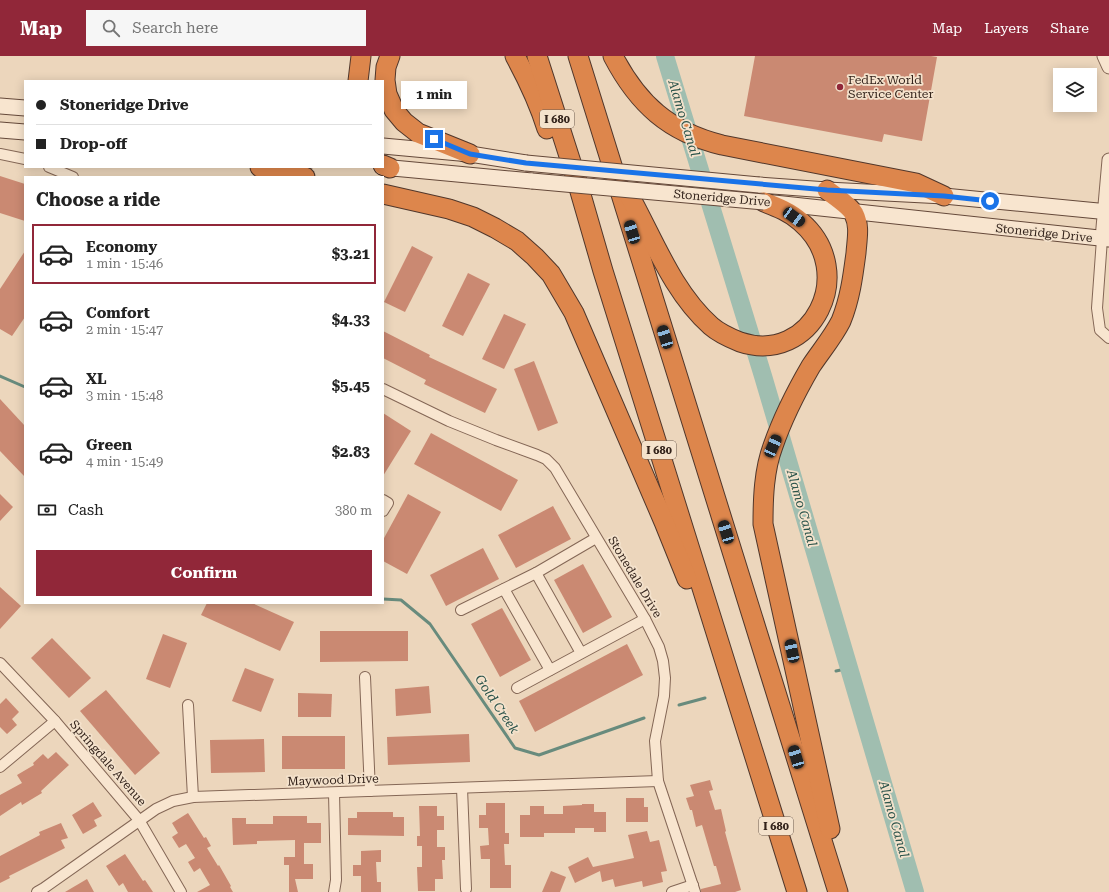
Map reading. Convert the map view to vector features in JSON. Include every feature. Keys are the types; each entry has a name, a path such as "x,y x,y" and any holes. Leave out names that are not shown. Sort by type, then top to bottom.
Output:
{"highway":[{"path":"358,80 361,56"},
{"path":"390,56 386,67 385,80 394,110 404,122 418,133 470,154"},
{"path":"515,56 528,80 539,106 558,163 577,181"},
{"name":"I 680","path":"537,56 797,892"},
{"path":"578,56 839,892"},
{"path":"615,60 638,95 666,121 684,132 703,140 916,183 944,196"},
{"path":"609,158 644,222 668,271 694,308 712,326 731,339 749,345 767,346 782,343 796,335 810,324 820,309 826,292 828,276 826,260 821,246 812,233 801,222 761,193"},
{"path":"264,168 300,176"},
{"path":"827,190 837,196 854,213 858,227 851,287 841,321 829,342 811,367 789,409 773,446 763,495 763,524 838,864 839,892"},
{"path":"384,194 473,216 517,241 551,274 574,313 686,575 696,609 714,629"}],"main road":[{"path":"0,106 24,108"},
{"path":"0,130 24,132"},
{"name":"Stoneridge Drive","path":"384,146 470,154 526,163 761,193 854,213 1105,239"},
{"name":"Stoneridge Drive","path":"385,167 532,181 761,193 827,190 944,196 1106,212"}],"street":[{"path":"1104,56 1109,67"},
{"path":"0,154 24,160"},
{"path":"1109,160 1105,239 1097,308 1100,330 1109,338"},
{"path":"51,168 71,176"},
{"name":"Stonedale Drive","path":"384,388 449,421 546,459 555,468 645,619 663,661 665,678 664,696 655,741 658,781 694,889"},
{"path":"384,501 388,503 384,509"},
{"path":"461,610 536,573 596,538"},
{"path":"536,573 581,653"},
{"path":"504,589 550,670"},
{"path":"517,688 645,619"},
{"name":"Springdale Avenue","path":"0,663 55,721 139,820 181,892"},
{"path":"365,677 370,791"},
{"path":"188,705 193,797"},
{"path":"0,767 55,721"},
{"name":"Maywood Drive","path":"43,891 156,809 173,801 193,797 658,781"},
{"path":"462,788 466,889"},
{"path":"334,793 336,880 334,892"},
{"path":"672,892 694,889"}],"building":[{"name":"FedEx World Service Center","path":"755,56 937,57 922,141 884,134 882,142 744,116"},
{"path":"0,176 24,184 24,221 0,213"},
{"path":"412,246 433,257 405,312 384,302"},
{"path":"24,253 24,318 12,336 0,329 0,289"},
{"path":"468,273 490,284 463,336 442,326"},
{"path":"504,314 526,324 504,369 482,359"},
{"path":"384,332 430,355 429,357 497,389 485,413 424,384 426,380 384,359"},
{"path":"534,361 558,423 538,431 514,369"},
{"path":"0,399 24,425 24,476 0,451"},
{"path":"384,414 411,431 384,474"},
{"path":"431,433 518,480 501,511 414,464"},
{"path":"0,494 13,507 0,521"},
{"path":"408,494 441,512 407,574 384,562 384,538"},
{"path":"553,506 571,539 516,568 498,535"},
{"path":"483,548 499,579 446,606 430,575"},
{"path":"583,564 612,617 583,633 554,580"},
{"path":"0,587 21,606 0,629"},
{"path":"206,604 254,604 294,622 280,651 201,615"},
{"path":"502,608 531,660 500,677 471,624"},
{"path":"320,631 408,631 408,661 320,662"},
{"path":"163,634 187,643 170,688 146,679"},
{"path":"52,638 91,678 69,698 31,658"},
{"path":"627,644 643,675 535,732 519,701"},
{"path":"245,668 274,679 261,712 232,701"},
{"path":"429,686 431,713 396,716 395,689"},
{"path":"106,690 160,753 135,775 80,711"},
{"path":"298,693 332,694 331,717 298,717"},
{"path":"6,698 19,712 12,719 17,725 7,734 0,727 0,704"},
{"path":"469,734 470,762 388,765 387,737"},
{"path":"282,736 345,736 345,769 282,769"},
{"path":"264,739 265,772 211,773 210,740"},
{"path":"56,752 69,765 41,791 42,793 22,805 21,802 0,816 0,795 22,783 17,775 34,765 33,763 43,754 48,759"},
{"path":"710,780 713,790 709,791 715,810 721,809 725,832 741,890 735,892 701,892 701,889 721,884 702,825 696,827 692,810 690,810 686,798 694,796 690,785"},
{"path":"626,798 644,798 644,807 648,807 648,822 626,822"},
{"path":"93,802 102,816 94,820 97,826 83,834 72,815"},
{"path":"486,803 505,803 505,833 509,833 509,844 504,844 505,865 511,865 511,888 490,888 490,859 481,859 480,846 489,845 488,828 479,828 479,815 486,815"},
{"path":"594,804 594,812 606,812 606,832 594,832 594,828 575,828 575,833 544,833 544,837 520,837 520,815 530,815 530,806 544,806 544,814 563,814 563,806"},
{"path":"419,806 437,806 437,816 444,816 444,830 437,830 437,847 445,847 445,860 442,860 443,879 435,879 435,891 418,891 417,867 422,867 422,846 417,846 417,836 420,836"},
{"path":"357,812 393,812 393,817 404,817 404,836 348,835 348,818 357,818"},
{"path":"188,813 204,838 206,837 211,846 207,848 218,866 219,865 233,892 197,892 210,885 200,868 194,872 188,862 195,858 186,844 179,848 172,837 178,833 172,823"},
{"path":"273,816 307,816 307,823 321,823 321,843 304,843 304,864 313,864 313,879 295,879 298,892 289,892 289,865 284,865 284,857 295,857 295,840 257,841 257,844 233,845 232,818 246,818 246,824 273,824"},
{"path":"61,823 68,838 61,840 65,848 9,876 10,878 0,883 0,856 40,835 39,832"},
{"path":"647,831 650,842 659,840 667,871 661,872 663,882 643,887 642,881 615,887 613,879 602,882 600,871 575,883 568,867 588,857 593,867 634,858 628,835"},
{"path":"381,850 381,862 376,862 377,882 381,882 381,892 361,892 361,876 353,876 353,865 361,865 361,851"},
{"path":"125,854 143,881 145,880 153,892 128,892 123,883 119,886 106,866"},
{"path":"551,871 566,877 560,892 542,892"},
{"path":"87,879 94,892 65,892"}],"waterway":[{"name":"Alamo Canal","path":"665,56 763,376 915,892"},
{"name":"Gold Creek","path":"0,376 24,387"},
{"name":"Gold Creek","path":"384,599 401,600 430,624 515,748 539,755 644,718"},
{"name":"Gold Creek","path":"836,671 850,668"},
{"name":"Gold Creek","path":"679,705 705,698"}],"place":[{"name":"FedEx World Service Center","path":"840,87"}],"route":[{"path":"434,139 470,154 526,163 759,185 944,196 990,201"}]}
